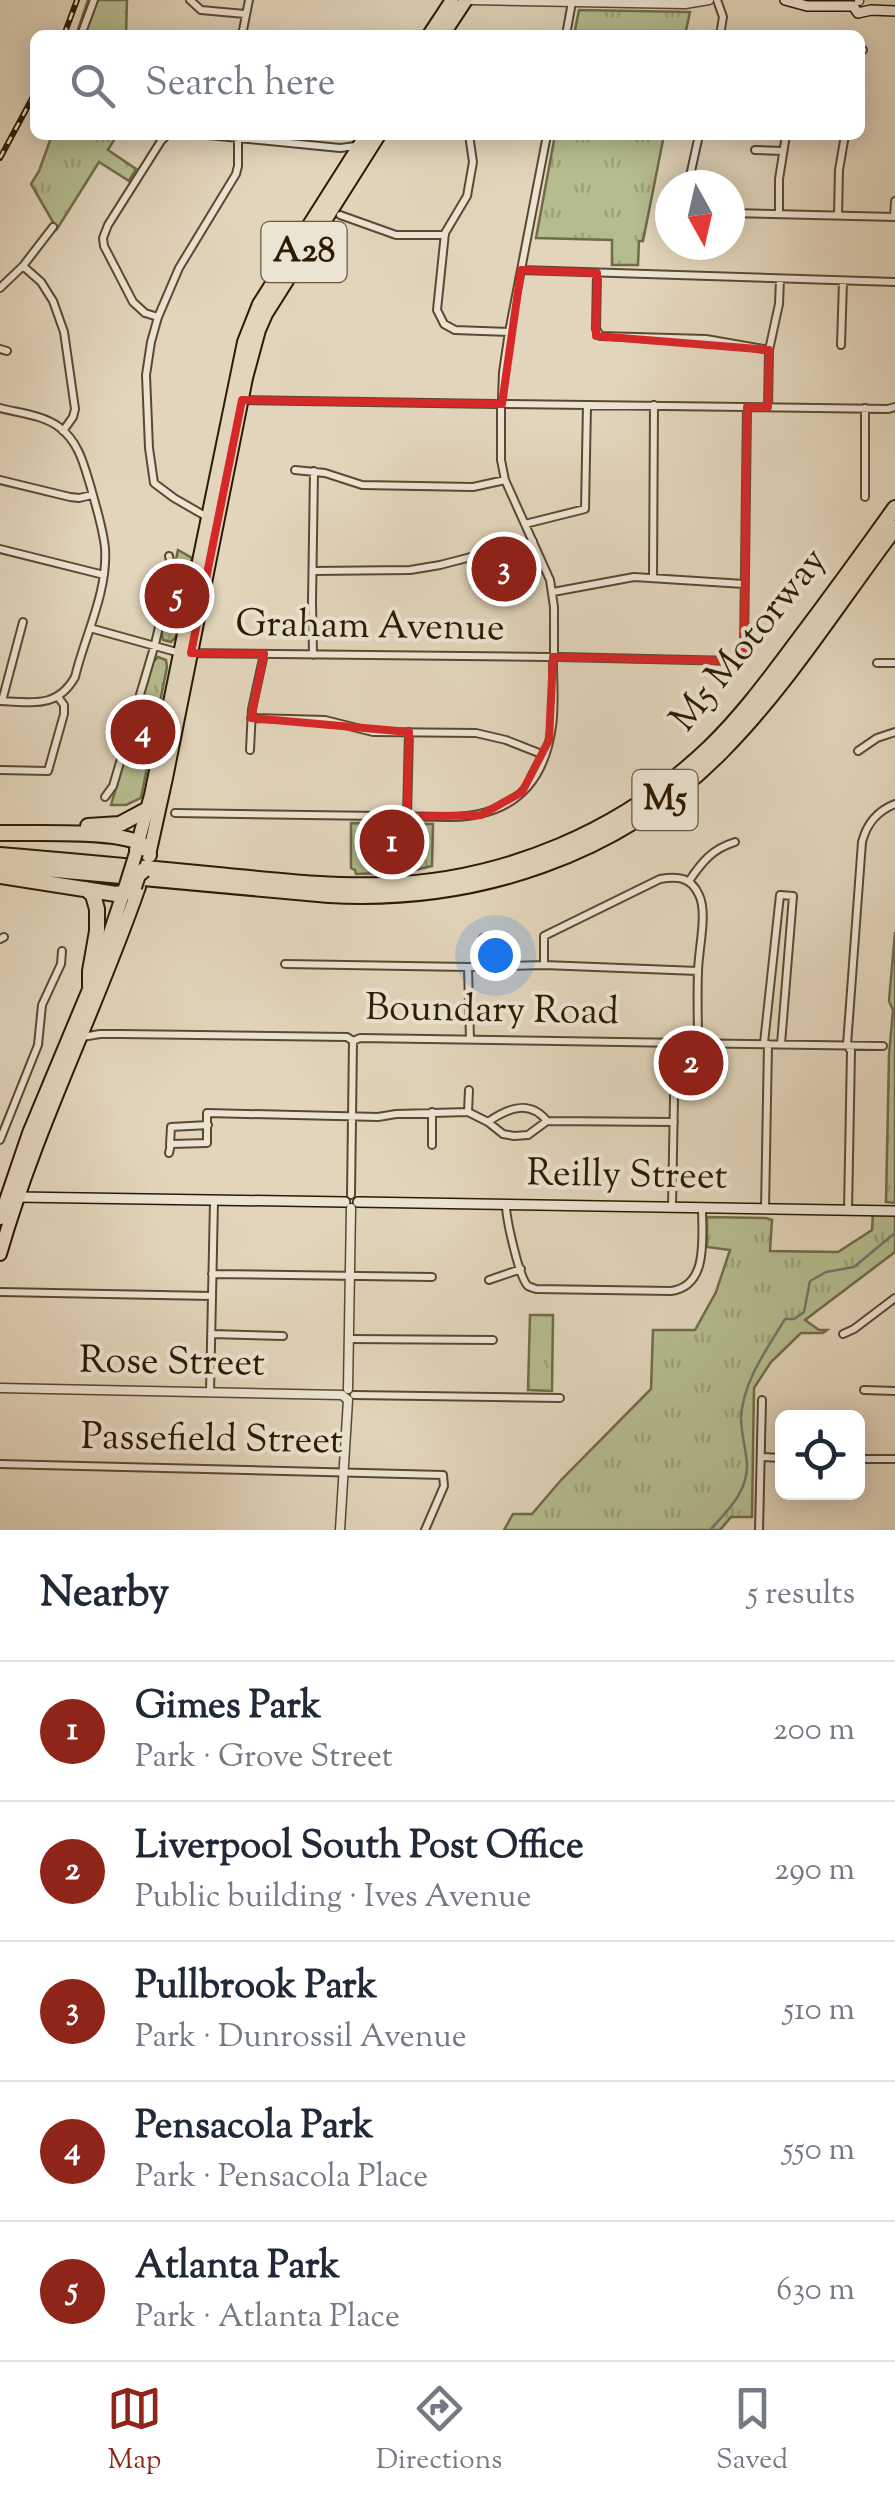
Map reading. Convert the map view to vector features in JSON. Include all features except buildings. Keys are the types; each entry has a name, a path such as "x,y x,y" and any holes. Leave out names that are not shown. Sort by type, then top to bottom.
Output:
{"highway":[{"path":"432,30 452,0"},
{"path":"447,30 468,0"},
{"name":"A28","path":"142,855 213,518 244,342 254,314 362,140"},
{"name":"A28","path":"231,399 266,314 376,140"},
{"name":"M5 Motorway","path":"0,856 312,884 370,885 468,875 542,854 624,814 711,746 778,667 895,508"},
{"name":"M5 Motorway","path":"0,866 375,897 474,886 546,865 604,839 642,816 723,750 761,708 895,528"},
{"name":"A28","path":"142,855 148,809 186,653"},
{"path":"0,832 38,826 115,825 148,809"},
{"path":"0,832 92,834 142,855 138,875 90,986"},
{"path":"0,876 86,889 130,888"},
{"path":"0,1218 38,1142 130,888"},
{"path":"80,1030 98,918 93,894 86,889"},
{"path":"0,1254 9,1196"}],"main road":[{"path":"785,0 808,6 860,4 895,8"},
{"name":"Reilly Street","path":"9,1196 893,1211"}],"street":[{"path":"82,30 94,0"},
{"path":"190,0 201,10 245,14"},
{"path":"243,30 249,0"},
{"path":"468,0 685,4 709,0"},
{"path":"717,0 723,16 721,30"},
{"path":"567,30 572,2"},
{"path":"158,317 133,302 102,238 164,140"},
{"path":"213,518 156,486 146,375 158,317 184,258 236,174 238,140"},
{"path":"272,140 340,148 362,140"},
{"path":"470,140 473,157 467,196 445,235 437,304 441,320 448,328 510,332"},
{"path":"175,813 471,817 499,810 529,784 544,755 552,720 552,592 547,571 505,480 501,460 502,404 503,372 546,140"},
{"path":"691,170 697,140"},
{"path":"779,214 778,178 785,140"},
{"path":"838,216 844,140"},
{"path":"340,148 348,161"},
{"path":"755,150 783,151"},
{"path":"745,213 895,217 895,201"},
{"path":"340,215 396,235 445,235"},
{"path":"0,288 53,227"},
{"path":"22,266 47,290 64,332 75,409 63,431"},
{"path":"521,270 895,282"},
{"path":"598,273 596,330 600,336 695,338 770,350"},
{"path":"768,407 770,350 780,279"},
{"path":"841,345 844,281"},
{"path":"231,399 895,407"},
{"path":"525,524 585,509 587,405"},
{"path":"653,578 654,406"},
{"path":"552,592 634,577 744,584 747,407"},
{"path":"0,408 40,418 63,431 80,454 104,543 104,575 75,677 58,697 46,702 1,701 24,622"},
{"path":"865,408 865,498"},
{"path":"295,470 314,471 362,485 472,487 505,480"},
{"path":"313,654 314,471"},
{"path":"0,480 70,497 92,494"},
{"path":"313,570 410,570 533,541"},
{"path":"0,549 104,575"},
{"path":"105,797 113,786 154,648 172,571 169,556"},
{"name":"Graham Avenue","path":"90,628 154,648 186,653 730,661 741,658 744,651 744,584"},
{"path":"250,750 251,718 264,654"},
{"path":"877,663 895,663"},
{"path":"0,770 48,770 64,714 58,697"},
{"path":"251,718 325,720 373,732 491,736 544,755"},
{"path":"408,817 409,732"},
{"path":"858,751 895,732"},
{"path":"848,1210 848,1045 863,837 874,818 895,804"},
{"path":"689,881 704,858 734,842"},
{"path":"544,965 544,936 660,879 689,881 703,907 698,1042"},
{"path":"765,1209 766,1044 780,895 793,896 781,1044"},
{"path":"480,966 482,938"},
{"path":"0,1140 38,1045 42,1005 61,964 62,951"},
{"path":"285,964 544,965 698,971"},
{"path":"468,967 470,1039"},
{"name":"Boundary Road","path":"80,1030 100,1034 353,1041 470,1039 883,1046"},
{"path":"340,1530 348,1395 353,1041"},
{"path":"672,1208 675,1043"},
{"path":"468,1112 469,1090"},
{"path":"488,1122 523,1107 540,1112 547,1122"},
{"path":"432,1112 432,1146"},
{"path":"208,1125 171,1127 170,1149 206,1144 208,1125 207,1113 378,1117 468,1112 503,1134 514,1136 528,1136 547,1122 674,1122"},
{"path":"210,1392 214,1201"},
{"path":"506,1205 520,1269 528,1286 536,1289 679,1290 690,1284 698,1272 702,1208"},
{"path":"488,1280 520,1269"},
{"path":"212,1274 432,1277"},
{"path":"0,1292 212,1296"},
{"path":"843,1334 895,1298"},
{"path":"210,1334 283,1336"},
{"path":"348,1339 494,1340"},
{"name":"Rose Street","path":"0,1388 560,1398"},
{"path":"864,1390 895,1391"},
{"path":"759,1530 762,1400"},
{"path":"762,1457 775,1458"},
{"path":"865,1458 895,1459"},
{"name":"Passefield Street","path":"0,1464 443,1474 425,1530"}],"highlighted area":[{"path":"521,270 597,273 596,336 769,350 768,407 747,407 744,651 736,661 553,657 549,740 522,792 481,815 407,817 409,732 251,718 264,654 191,653 242,400 502,404"}],"green space":[{"path":"88,0 127,0 126,30 78,30"},
{"path":"579,10 690,12 686,30 575,30"},
{"path":"50,140 114,140 108,150 136,169 129,181 99,162 57,229 31,184"},
{"path":"554,140 663,140 643,241 639,241 638,265 612,265 612,240 536,238"},
{"path":"178,550 192,558 176,637 171,642 163,640 161,633"},
{"path":"524,552 530,554 537,572 509,578 508,589 493,590 491,581 471,584 472,566"},
{"path":"158,657 166,660 167,667 141,798 126,805 111,805 153,662"},
{"path":"351,823 433,824 432,866 407,872 356,874 351,868"},
{"path":"895,932 895,1203 886,1202 893,1010 889,1001"},
{"path":"873,1213 895,1213 895,1252 805,1320 819,1330 827,1330 801,1333 771,1362 754,1388 752,1517 731,1517 720,1530 504,1530 513,1514 532,1514 651,1389 653,1330 695,1330 716,1292 730,1250 707,1247 707,1217 772,1220 770,1251 838,1252 872,1230"},
{"path":"530,1315 553,1315 552,1391 528,1390"}],"waterway":[{"path":"710,1530 744,1483 747,1464 741,1424 746,1391 785,1319 794,1319 804,1312 810,1281 826,1272 854,1267 895,1233"}],"railway":[{"path":"66,30 77,0"},
{"path":"0,158 30,102"}],"place":[{"name":"Pullbrook Park","path":"504,569"},
{"name":"Atlanta Park","path":"177,596"},
{"name":"Pensacola Park","path":"143,732"},
{"name":"Gimes Park","path":"392,842"},
{"name":"Liverpool South Post Office","path":"691,1063"}]}
